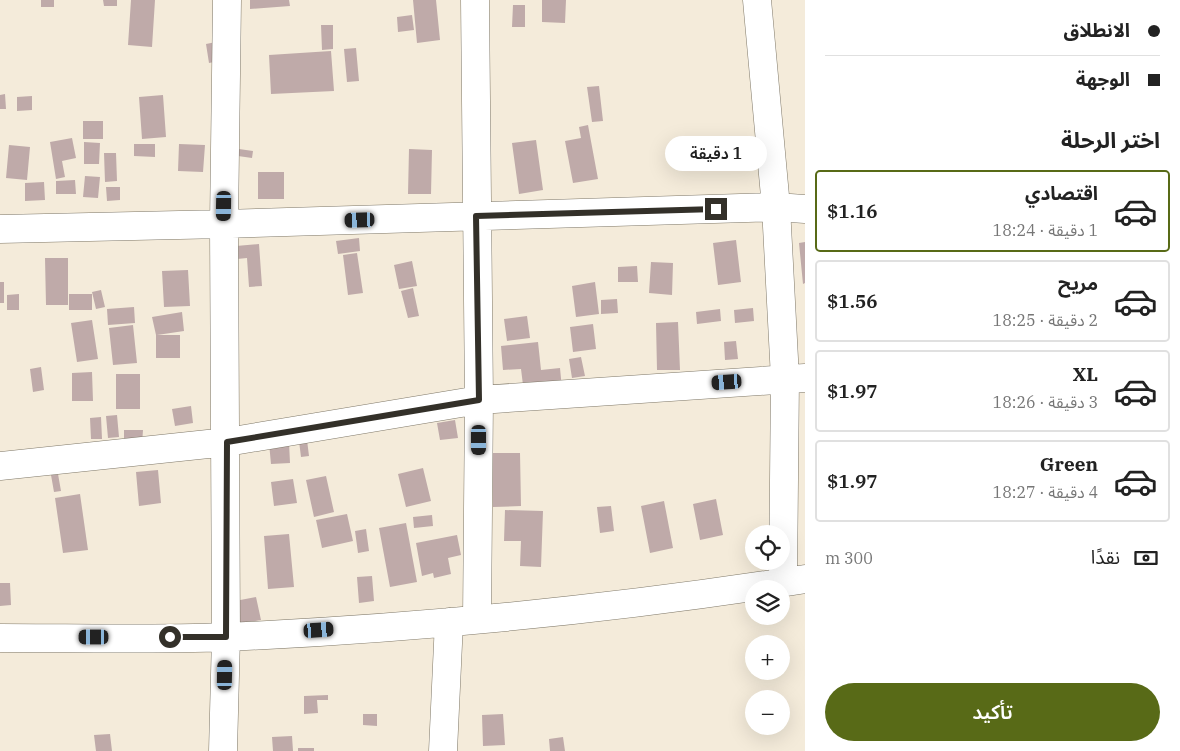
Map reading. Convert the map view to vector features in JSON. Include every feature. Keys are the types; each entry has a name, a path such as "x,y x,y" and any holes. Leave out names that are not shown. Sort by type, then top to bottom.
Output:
{"street":[{"path":"223,751 226,637 227,442 224,224 227,0"},
{"path":"475,0 479,400 478,618"},
{"path":"0,638 226,637 449,622 634,602 794,580 795,378 776,207 757,0"},
{"path":"0,229 776,207 805,209"},
{"path":"0,466 227,442 479,400 795,378"},
{"path":"444,751 449,622"}],"building":[{"path":"41,0 54,0 54,7 41,7"},
{"path":"103,0 117,0 117,6 104,6"},
{"path":"131,0 155,0 152,47 128,45"},
{"path":"250,0 289,0 290,6 250,9"},
{"path":"413,0 436,0 440,40 417,43"},
{"path":"542,0 566,0 565,23 542,22"},
{"path":"513,5 525,5 525,27 512,27"},
{"path":"412,15 414,30 398,32 397,17"},
{"path":"321,25 333,25 333,49 322,50"},
{"path":"216,42 219,61 209,63 206,44"},
{"path":"356,48 359,81 347,82 344,49"},
{"path":"331,51 334,91 271,94 269,55"},
{"path":"599,86 603,121 592,122 587,87"},
{"path":"5,94 6,109 0,109 0,95"},
{"path":"163,95 166,137 142,139 139,97"},
{"path":"32,96 32,110 17,111 17,97"},
{"path":"83,121 103,121 103,139 83,139"},
{"path":"588,125 598,179 573,183 565,141 581,138 579,127"},
{"path":"72,138 76,158 62,161 65,177 56,179 50,142"},
{"path":"536,140 543,190 519,194 512,143"},
{"path":"84,142 100,143 99,164 84,164"},
{"path":"134,144 155,144 155,157 134,156"},
{"path":"179,144 205,145 203,172 178,171"},
{"path":"9,145 30,147 27,180 6,178"},
{"path":"239,149 253,151 252,158 238,156"},
{"path":"409,149 432,150 431,194 408,194"},
{"path":"104,153 116,153 117,181 105,182"},
{"path":"258,172 284,172 284,199 258,199"},
{"path":"85,176 100,177 98,198 83,197"},
{"path":"75,180 76,194 56,194 56,181"},
{"path":"44,182 45,200 25,201 25,183"},
{"path":"106,187 120,187 120,200 107,201"},
{"path":"359,238 360,251 338,254 336,241"},
{"path":"736,240 741,282 718,285 713,243"},
{"path":"805,242 805,283 803,284 799,243"},
{"path":"259,244 262,286 249,287 247,258 237,259 236,246"},
{"path":"357,253 363,293 348,295 343,255"},
{"path":"45,258 68,258 68,305 46,305"},
{"path":"412,261 417,286 399,289 394,265"},
{"path":"651,262 673,263 672,295 649,293"},
{"path":"637,266 638,282 618,282 618,267"},
{"path":"188,270 190,306 164,307 162,271"},
{"path":"0,282 4,282 4,303 0,303"},
{"path":"595,282 599,314 576,317 572,286"},
{"path":"413,288 419,316 408,318 401,291"},
{"path":"101,290 105,307 96,309 92,292"},
{"path":"19,294 19,310 7,310 7,295"},
{"path":"69,294 92,294 92,310 69,310"},
{"path":"617,299 618,313 601,314 601,300"},
{"path":"134,307 135,323 108,325 107,309"},
{"path":"753,308 754,321 735,323 734,310"},
{"path":"720,309 721,321 697,324 696,312"},
{"path":"182,312 184,331 157,335 180,335 180,358 156,358 156,335 152,317"},
{"path":"527,316 530,338 507,341 504,319"},
{"path":"92,320 98,359 77,362 71,323"},
{"path":"678,322 680,370 657,370 656,323"},
{"path":"593,324 596,349 573,352 570,327"},
{"path":"133,325 137,363 113,365 109,328"},
{"path":"736,341 738,359 725,360 724,342"},
{"path":"538,342 541,370 560,368 562,389 524,393 521,369 503,370 501,346"},
{"path":"581,357 585,376 572,378 569,359"},
{"path":"41,367 44,390 33,392 30,369"},
{"path":"92,372 93,401 72,401 72,373"},
{"path":"116,374 140,374 140,409 116,409"},
{"path":"191,406 193,423 175,426 172,409"},
{"path":"117,415 119,437 108,438 106,416"},
{"path":"101,417 102,439 91,439 90,418"},
{"path":"455,420 458,438 440,440 437,423"},
{"path":"124,430 143,430 142,444 124,444"},
{"path":"307,440 309,456 301,457 299,441"},
{"path":"289,442 290,463 271,464 269,443"},
{"path":"492,453 520,453 521,506 493,507"},
{"path":"423,468 431,501 406,507 398,474"},
{"path":"158,470 161,503 139,506 136,472"},
{"path":"58,474 61,491 54,492 51,475"},
{"path":"326,476 334,512 314,517 306,480"},
{"path":"293,479 297,503 274,506 271,482"},
{"path":"80,494 88,550 63,553 55,498"},
{"path":"716,499 723,535 700,540 693,504"},
{"path":"664,501 673,548 650,553 641,506"},
{"path":"611,506 614,531 600,533 597,507"},
{"path":"505,510 543,511 541,567 520,566 521,541 504,541"},
{"path":"347,514 353,541 322,548 316,520"},
{"path":"432,515 433,526 414,528 413,517"},
{"path":"406,523 417,582 390,587 379,528"},
{"path":"366,529 369,551 358,553 355,531"},
{"path":"289,534 294,587 268,589 264,536"},
{"path":"457,535 461,555 448,558 451,574 434,578 433,573 422,576 416,543"},
{"path":"372,576 374,601 359,603 357,577"},
{"path":"0,583 10,583 11,605 0,606"},
{"path":"256,597 261,620 240,624 235,601"},
{"path":"328,695 328,700 317,700 318,713 304,714 304,696"},
{"path":"363,714 377,714 377,726 363,725"},
{"path":"503,714 505,745 483,746 482,715"},
{"path":"110,734 112,751 96,751 94,735"},
{"path":"292,736 293,751 273,751 272,737"},
{"path":"563,737 565,751 550,751 549,739"},
{"path":"298,748 314,748 314,751 298,751"}],"route":[{"path":"170,637 226,637 227,442 479,400 476,216 716,209"}]}
